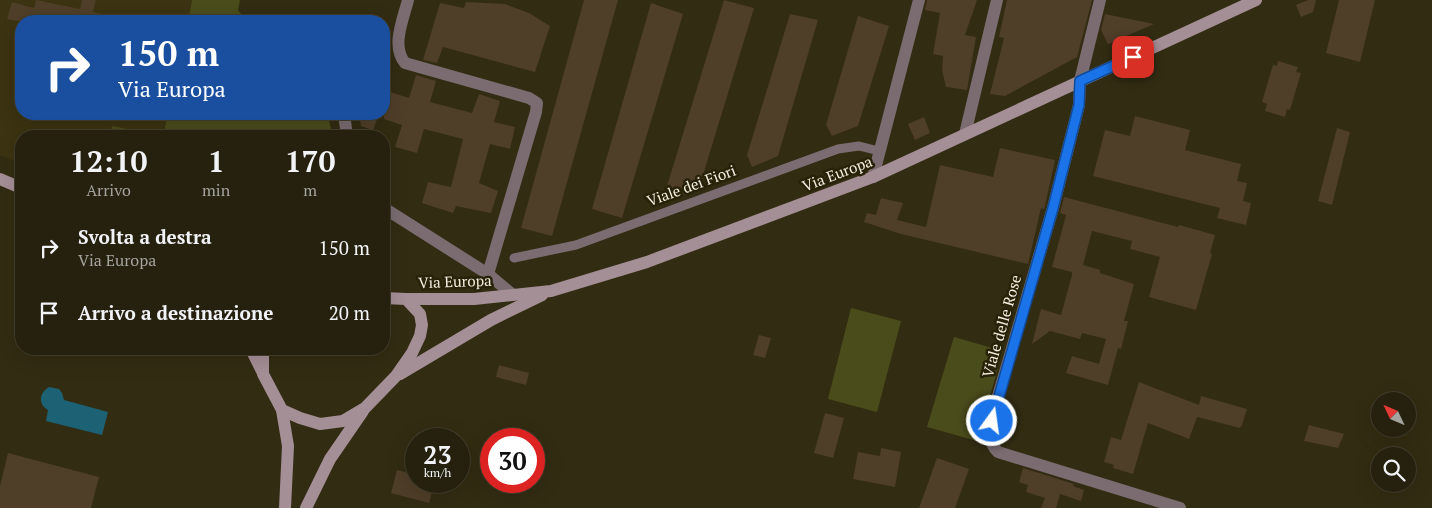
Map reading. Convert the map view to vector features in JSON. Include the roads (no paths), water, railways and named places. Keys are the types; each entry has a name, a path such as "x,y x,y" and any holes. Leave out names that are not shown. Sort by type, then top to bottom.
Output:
{"street":[{"path":"408,0 397,44 399,56 405,63 529,98 536,103 536,112 488,274"},
{"path":"872,177 919,0"},
{"path":"966,134 997,0"},
{"name":"Viale delle Rose","path":"1100,0 1080,81 1079,105 1053,208 989,433 992,445 998,452 1180,508"},
{"name":"Via Europa","path":"390,298 474,299 551,291 647,262 872,177 1256,0"},
{"path":"0,179 15,185"},
{"path":"390,212 488,274 513,295"},
{"path":"396,376 491,320 551,291"},
{"path":"306,508 330,459 365,408 396,376 412,353 420,336 422,325 420,314 406,299"},
{"path":"254,355 282,410 288,446 285,508"},
{"path":"263,355 263,374"},
{"path":"282,410 320,424 343,421 365,408"}],"lane":[{"name":"Viale dei Fiori","path":"514,258 576,245 838,149 859,146 879,151"}],"water":[{"path":"49,387 59,389 64,400 108,412 102,435 46,421 48,410 41,402 41,398 43,392"}]}
